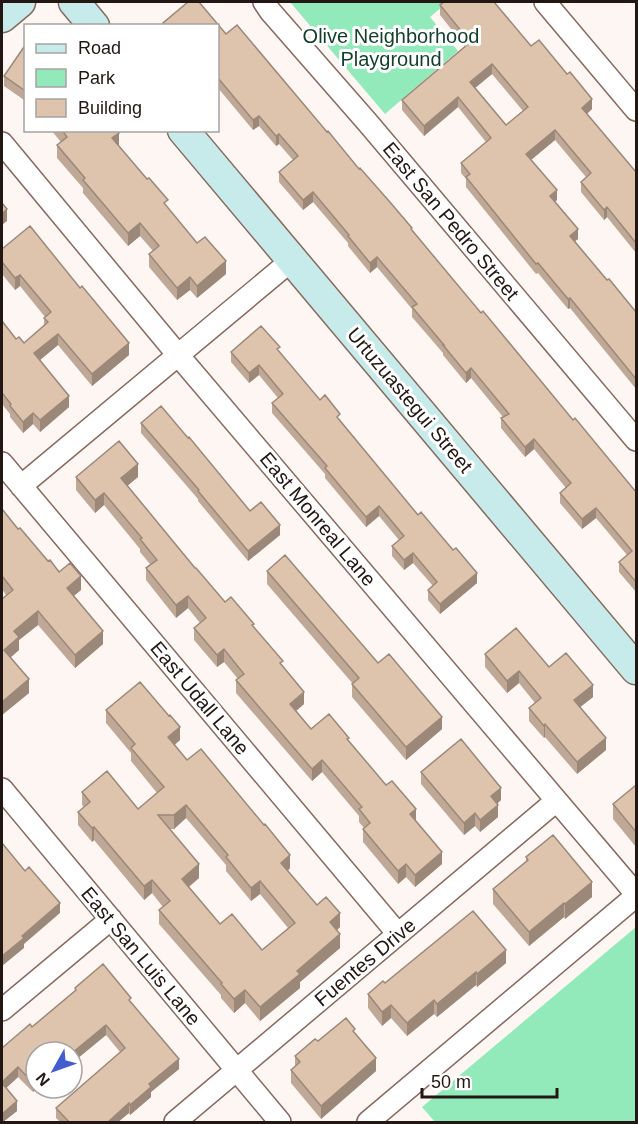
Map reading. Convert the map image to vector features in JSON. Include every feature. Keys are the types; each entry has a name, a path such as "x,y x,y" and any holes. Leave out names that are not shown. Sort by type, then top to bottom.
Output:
{"main road":[{"path":"2,17 20,2"},
{"path":"74,2 92,24"},
{"name":"Urtuzuastegui Street","path":"185,132 636,669"}],"street":[{"name":"East San Pedro Street","path":"264,2 636,440"},
{"path":"547,2 636,110"},
{"name":"East Monreal Lane","path":"2,143 178,355 636,895"},
{"path":"21,486 292,260"},
{"name":"East Udall Lane","path":"2,463 398,934"},
{"name":"East San Luis Lane","path":"2,789 280,1122"},
{"name":"Fuentes Drive","path":"175,1122 556,801"},
{"path":"368,1122 636,895"},
{"path":"2,1010 111,919"}],"green space":[{"name":"Olive Neighborhood Playground","path":"290,2 448,2 430,17 458,51 385,114"},
{"path":"636,927 636,1122 435,1122 422,1107"}],"building":[{"path":"188,2 199,2 218,24 164,24"},
{"path":"444,2 494,2 531,46 539,40 567,74 570,72 592,99 582,108 636,172 636,243 607,207 604,210 581,182 591,173 555,130 526,154 557,190 550,196 578,229 570,236 636,312 636,379 570,298 568,299 538,263 536,264 466,177 470,174 461,163 491,138 458,97 424,126 402,100 468,44 464,40 467,38 440,5","holes":["492,64 528,107 506,125 470,82"]},
{"path":"237,25 636,492 636,582 619,562 632,551 596,508 582,519 560,493 571,483 534,439 525,447 501,418 509,414 471,368 466,373 412,307 417,304 377,257 370,263 313,192 303,200 279,172 298,156 259,116 253,120 219,79 219,26 226,34"},
{"path":"24,47 24,90 4,76"},
{"path":"63,132 118,132 112,138 168,200 164,203 197,243 205,237 226,261 197,286 190,277 177,288 149,254 159,246 140,223 128,233 57,145 67,137"},
{"path":"2,203 7,209 2,214"},
{"path":"30,226 80,288 82,286 129,343 92,374 58,334 34,353 69,396 40,420 33,413 23,422 2,393 2,321 16,339 19,337 24,343 48,322 44,318 51,312 20,275 15,278 2,262 2,249"},
{"path":"261,326 280,347 277,349 320,400 325,395 340,414 337,417 418,515 421,512 453,550 456,548 477,573 440,604 428,590 437,582 413,553 404,560 392,546 404,536 379,506 366,517 325,468 327,466 272,403 283,394 259,365 249,373 231,352"},
{"path":"161,406 250,511 261,502 280,525 248,551 141,423"},
{"path":"119,441 138,464 121,478 225,602 231,597 283,661 280,663 304,692 290,704 311,729 329,714 386,785 392,781 416,809 410,814 442,852 415,875 406,864 398,871 363,829 370,823 359,809 362,807 322,760 312,769 236,680 244,674 224,649 217,655 194,628 206,618 188,596 176,605 146,568 157,560 140,539 142,538 104,493 95,500 76,477"},
{"path":"2,509 59,572 70,563 81,576 67,588 103,631 75,655 38,611 14,631 19,637 4,650 29,679 2,702 2,599 13,590 2,576"},
{"path":"285,555 378,663 389,654 442,717 406,747 352,684 359,678 267,571"},
{"path":"516,628 549,667 566,653 593,685 574,700 606,738 577,762 529,708 541,698 519,671 507,681 485,654"},
{"path":"140,682 180,727 168,737 187,760 201,749 290,855 281,863 317,905 326,897 340,913 330,922 340,934 297,971 300,974 260,1007 245,990 234,999 159,910 170,901 152,880 144,886 94,827 92,828 78,812 90,802 82,792 107,771 138,809 164,787 131,748 135,744 106,710","holes":["186,805 228,855 226,857 251,888 260,881 295,923 262,950 232,914 220,924 182,879 199,864 158,815 174,815"]},
{"path":"461,739 501,788 491,796 498,805 480,820 475,813 464,823 421,772"},
{"path":"636,785 636,832 613,804"},
{"path":"553,835 592,882 529,932 493,889 528,860 526,857"},
{"path":"2,843 25,871 29,867 60,903 2,956"},
{"path":"473,911 506,950 437,1004 434,1000 407,1023 391,1005 382,1012 368,994 383,981 385,983"},
{"path":"103,964 131,998 129,1000 179,1059 149,1084 151,1087 108,1122 69,1122 56,1108 65,1100 84,1100 84,1084 125,1048 106,1025 84,1043 84,1040 24,1040 24,1073 18,1067 2,1082 2,1048 30,1024 32,1027 76,990 75,988"},
{"path":"346,1018 355,1029 353,1031 376,1058 321,1106 291,1070 300,1062 295,1056"},
{"path":"2,1083 17,1101 2,1114"}]}
